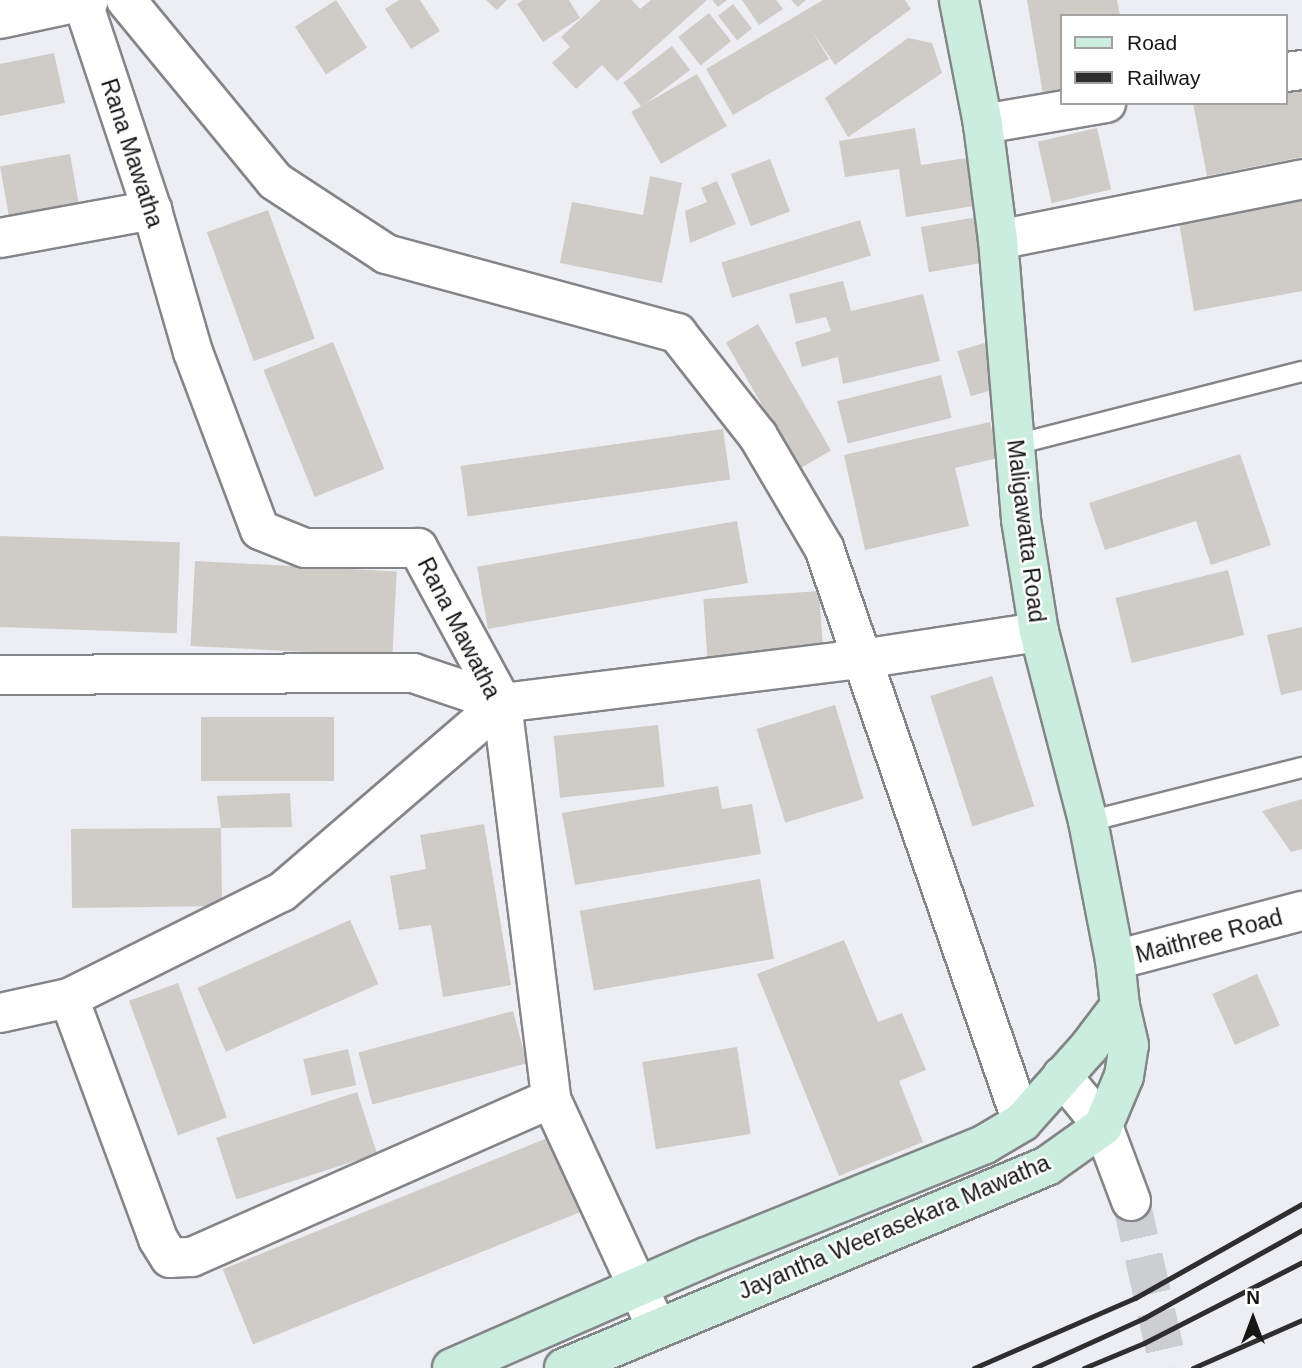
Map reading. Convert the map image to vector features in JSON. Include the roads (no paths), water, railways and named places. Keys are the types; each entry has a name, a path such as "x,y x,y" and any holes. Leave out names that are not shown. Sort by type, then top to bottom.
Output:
{"main road":[{"name":"Maligawatta Road","path":"959,0 983,124 998,240 1020,519 1039,632 1087,821 1115,960 1120,1006"},
{"path":"1062,1076 1089,1047 1120,1006"},
{"path":"1103,1126 1124,1076 1129,1045 1120,1006"},
{"path":"1089,1047 1103,1126"},
{"name":"Jayantha Weerasekara Mawatha","path":"452,1368 821,1210 985,1144 1022,1122 1062,1076"},
{"name":"Jayantha Weerasekara Mawatha","path":"564,1368 1047,1166 1103,1126"},
{"path":"821,1210 838,1252"}],"street":[{"path":"126,0 275,181 386,254 677,333 758,436 824,548 1022,1122"},
{"path":"0,19 86,1"},
{"name":"Rana Mawatha","path":"0,1013 69,998 282,892 502,703 418,548 305,548 260,530 193,352 152,210 86,1"},
{"path":"983,124 1093,105"},
{"path":"998,240 1302,178"},
{"path":"0,238 152,210"},
{"path":"0,675 413,673 502,703 862,659 1039,632"},
{"path":"502,703 551,1099 657,1328"},
{"name":"Maithree Road","path":"1115,960 1302,911"},
{"path":"69,998 158,1239 170,1258 192,1256 551,1099"},
{"path":"1062,1076 1103,1126 1131,1201"}],"lane":[{"path":"1015,444 1302,371"},
{"path":"1087,821 1302,767"}],"tunnel":[{"path":"1131,1201 1169,1368"}],"railway":[{"path":"974,1368 1135,1298 1302,1204"},
{"path":"1034,1368 1144,1318 1302,1230"},
{"path":"1084,1368 1144,1343 1302,1262"},
{"path":"1193,1368 1302,1320"}]}
